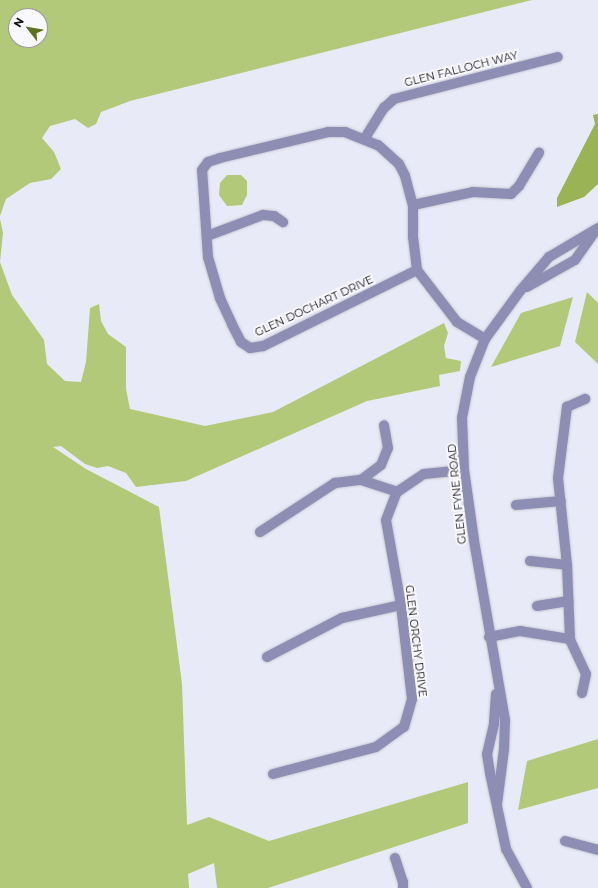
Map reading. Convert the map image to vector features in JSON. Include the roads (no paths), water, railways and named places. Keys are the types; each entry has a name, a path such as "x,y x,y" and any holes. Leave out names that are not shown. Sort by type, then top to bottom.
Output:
{"street":[{"name":"GLEN FALLOCH WAY","path":"365,138 384,108 394,99 558,57"},
{"name":"GLEN DOCHART DRIVE","path":"418,270 263,346 250,348 241,342 220,298 208,257 202,170 208,162 328,132 345,132 365,138 378,145 399,164 405,176 413,205 413,237 418,270 457,322 485,339"},
{"path":"413,205 473,192 511,194 520,186 539,153"},
{"path":"207,236 263,215 274,216 283,222"},
{"name":"GLEN FYNE ROAD","path":"520,291 575,260 598,228"},
{"name":"GLEN FYNE ROAD","path":"497,804 504,749 505,720 489,637 464,470 462,418 470,377 485,339 520,291 549,257 598,228"},
{"path":"582,693 586,674 570,639 567,565 558,478 567,407 585,399"},
{"path":"361,480 381,465 388,448 384,425"},
{"path":"260,532 335,483 361,480 397,492 424,474 464,470"},
{"name":"GLEN ORCHY DRIVE","path":"273,774 376,747 404,726 412,699 401,605 386,520 397,492"},
{"path":"516,505 561,501"},
{"path":"530,561 567,565"},
{"path":"537,606 569,601"},
{"path":"268,657 342,618 401,605"},
{"path":"489,637 520,631 570,639"},
{"name":"GLEN FYNE ROAD","path":"497,684 494,724 487,754 506,849 527,888"},
{"path":"565,840 598,850"},
{"path":"395,858 403,882 403,888"}]}
